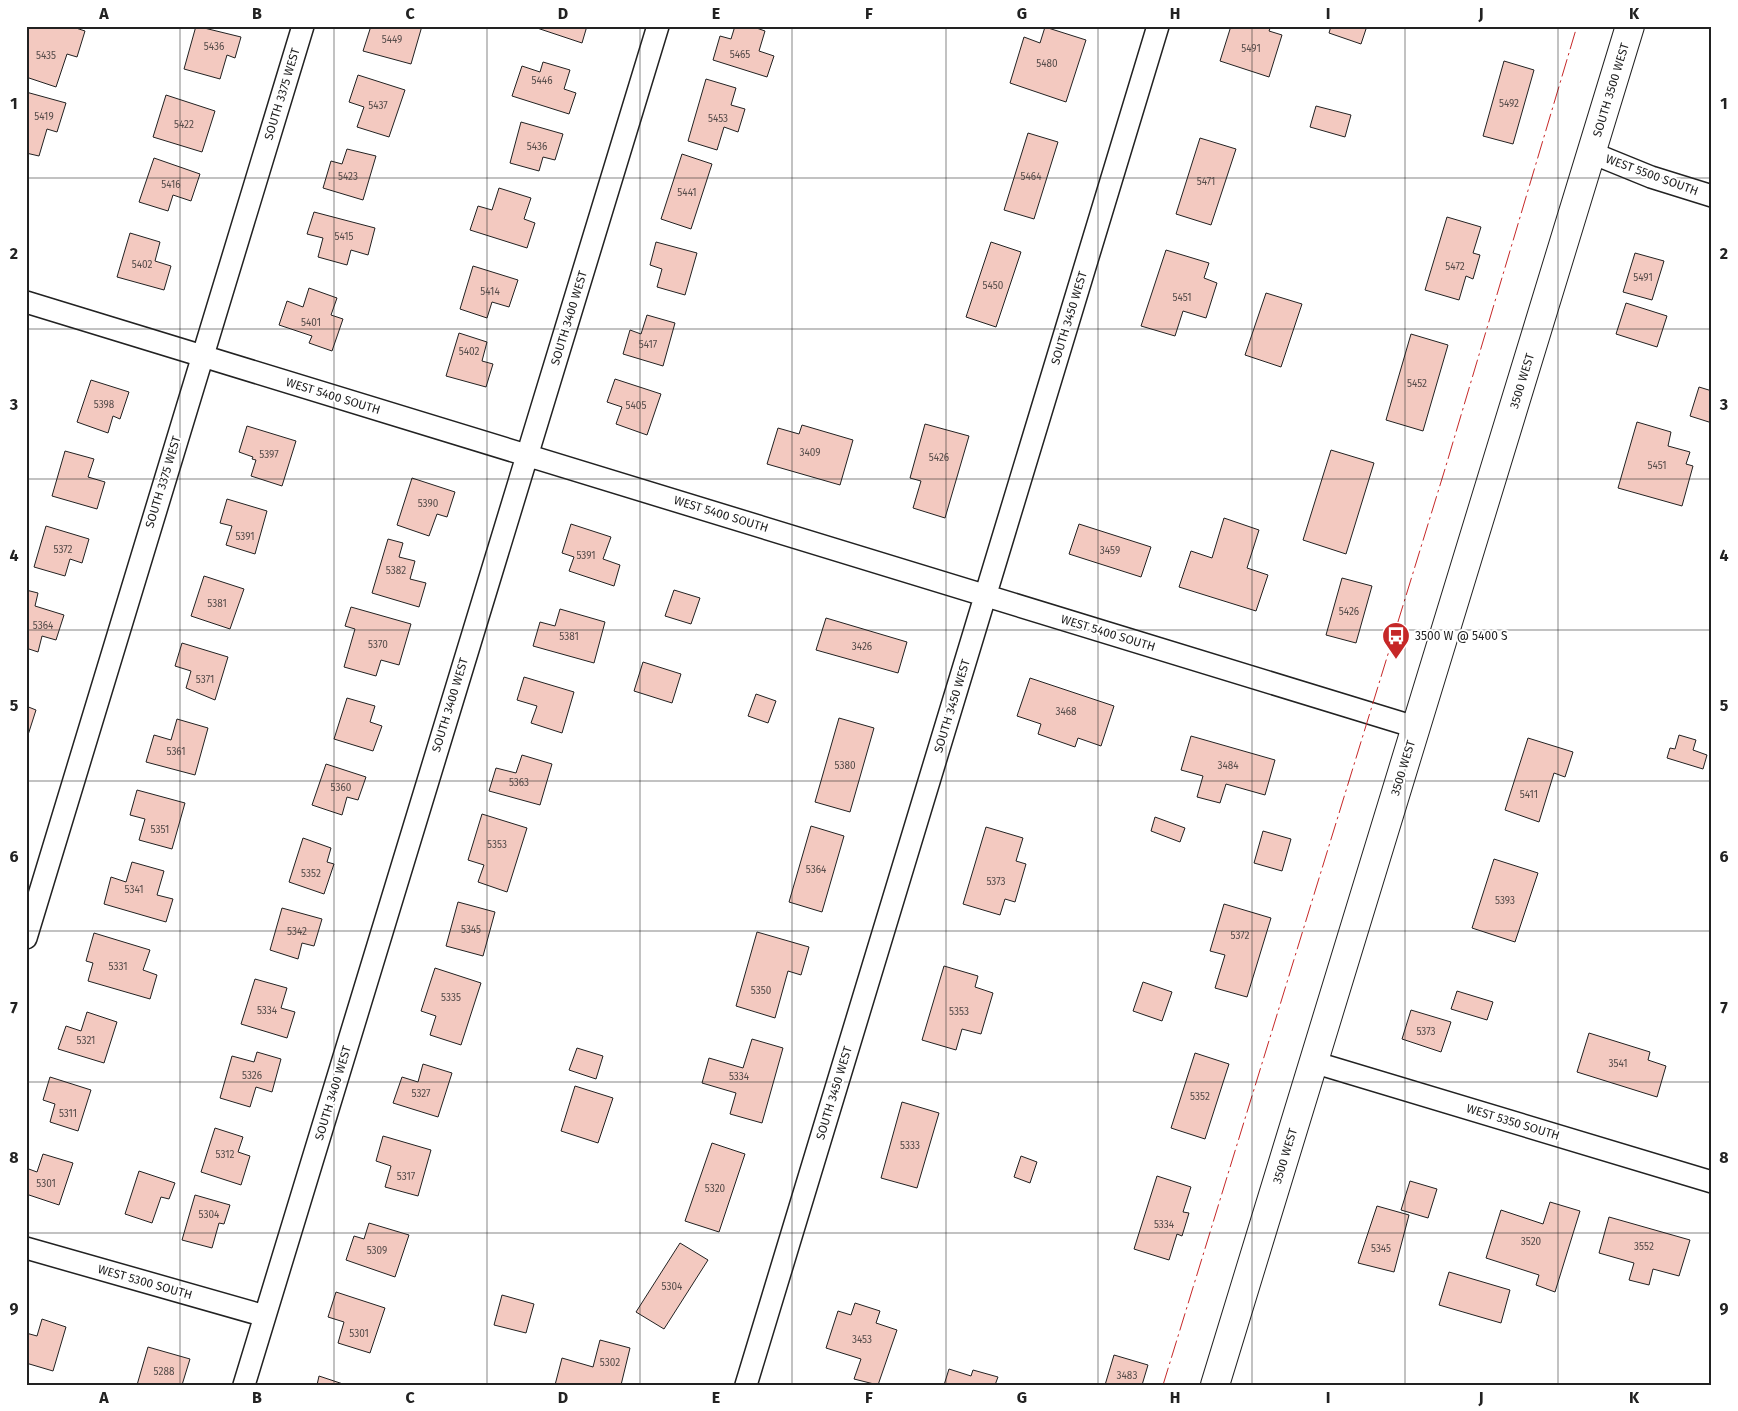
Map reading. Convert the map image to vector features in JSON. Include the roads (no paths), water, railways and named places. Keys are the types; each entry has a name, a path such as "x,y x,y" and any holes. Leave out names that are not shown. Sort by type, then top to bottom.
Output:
{"main road":[{"name":"SOUTH 3500 WEST","path":"1592,153 1630,26"},
{"name":"3500 WEST","path":"1216,1385 1415,727 1592,153"}],"street":[{"name":"SOUTH 3375 WEST","path":"26,938 303,26"},
{"name":"SOUTH 3400 WEST","path":"244,1385 658,26"},
{"name":"SOUTH 3450 WEST","path":"746,1385 1158,26"},
{"name":"WEST 5500 SOUTH","path":"1592,153 1651,177 1712,196"},
{"name":"WEST 5400 SOUTH","path":"26,302 1415,727"},
{"name":"WEST 5350 SOUTH","path":"1313,1062 1712,1182"},
{"name":"WEST 5300 SOUTH","path":"26,1248 265,1316"}],"place":[{"name":"3500 W @ 5400 S","path":"1396,660"}]}
